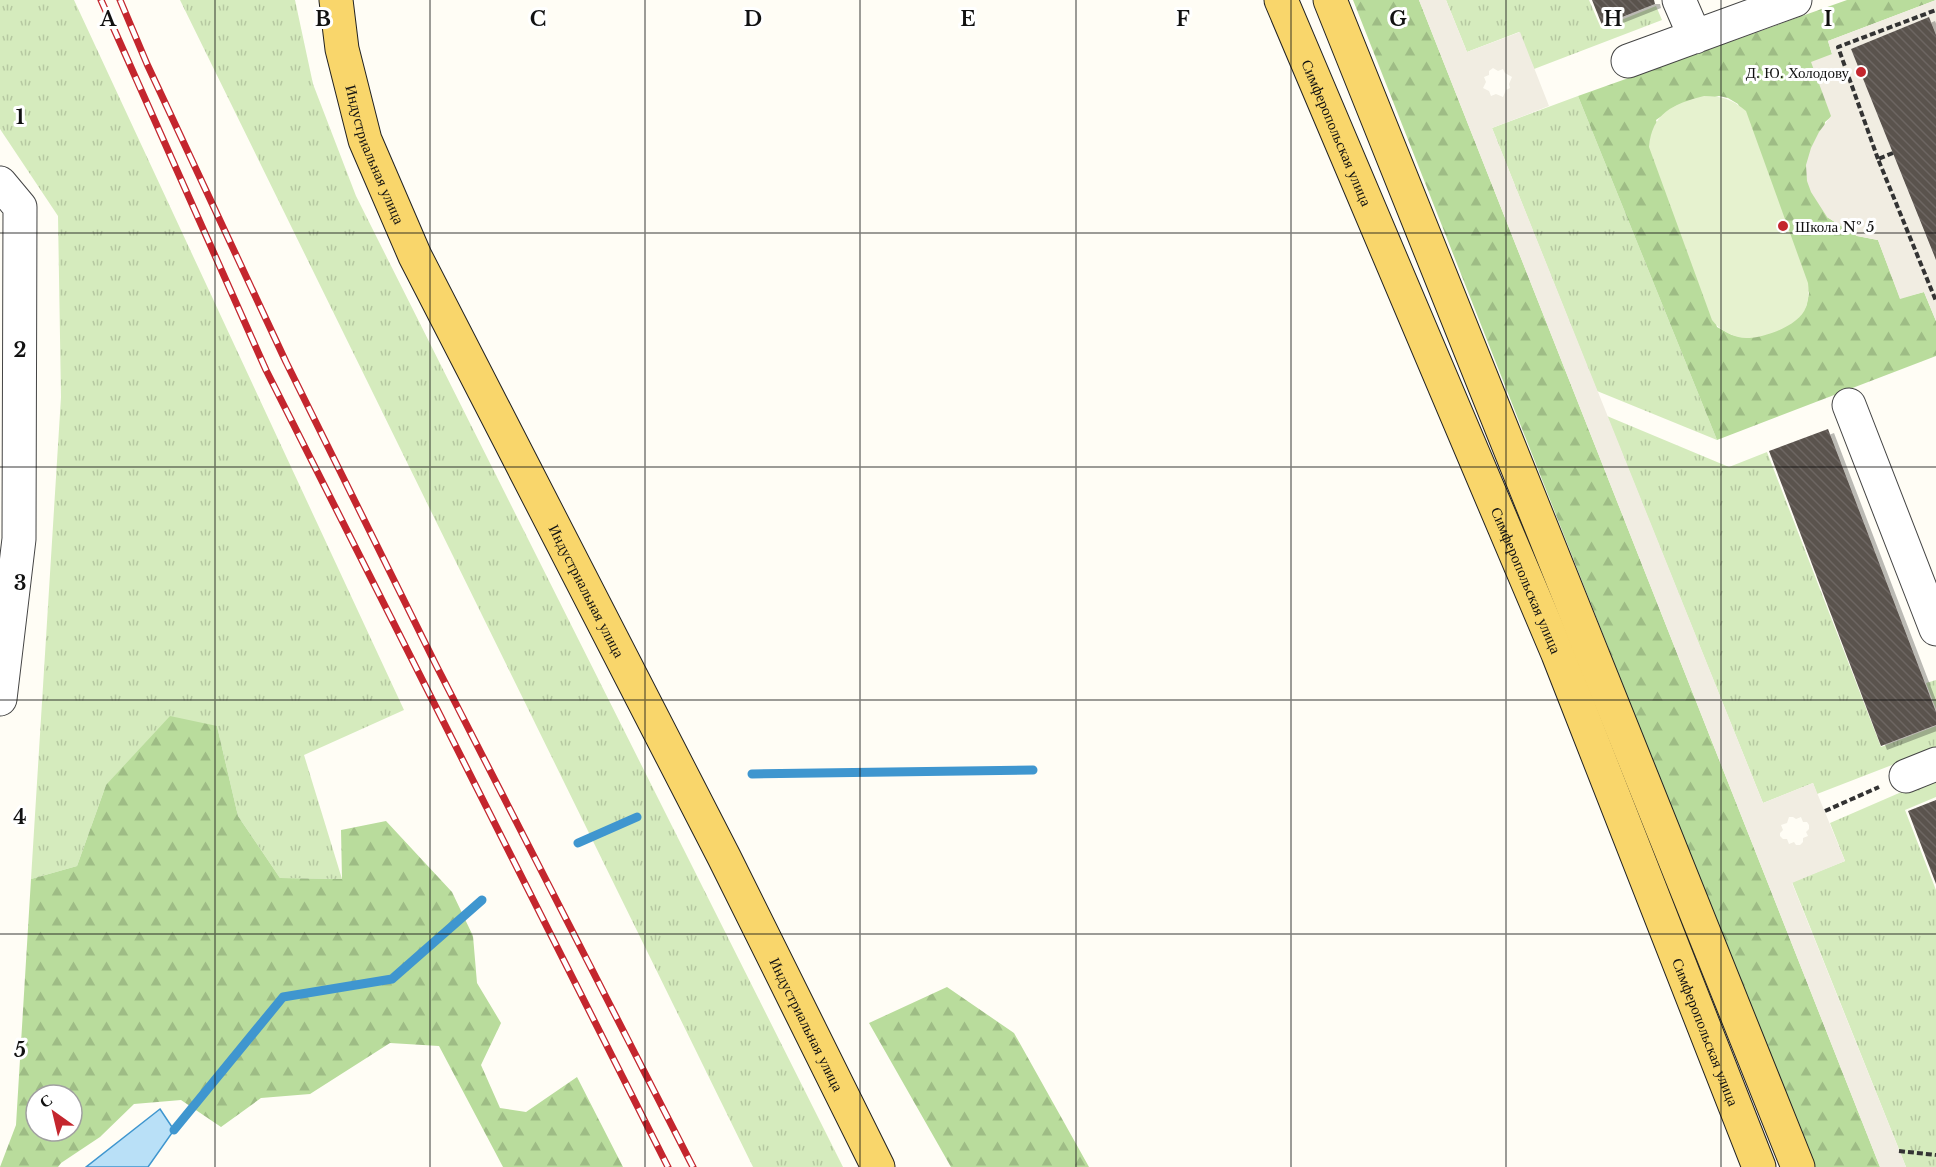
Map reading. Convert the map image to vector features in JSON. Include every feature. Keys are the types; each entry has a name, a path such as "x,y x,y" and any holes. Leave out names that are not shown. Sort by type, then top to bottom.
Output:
{"main road":[{"name":"Индустриальная улица","path":"336,0 342,49 365,140 415,256 718,846 878,1167"},
{"name":"Симферопольская улица","path":"1281,0 1558,654 1759,1167"},
{"path":"1330,0 1798,1167"}],"street":[{"path":"1679,0 1695,37"},
{"path":"1628,61 1795,0"},
{"path":"0,183 20,207 20,539 0,699"},
{"path":"1849,405 1936,629"},
{"path":"1906,776 1936,764"}],"path":[{"path":"1936,10 1838,47 1878,159 1936,301"},
{"path":"1878,159 1893,153"},
{"path":"1825,811 1906,776"},
{"path":"1899,1151 1936,1155"}],"green space":[{"path":"0,0 74,0 404,710 304,755 342,879 280,878 238,816 217,726 106,785 77,866 31,879 61,397 58,216 0,129"},
{"path":"180,0 295,0 313,84 356,196 843,1167 753,1167"},
{"path":"1353,0 1419,0 1880,1167 1813,1167"},
{"path":"1446,0 1589,0 1601,28 1656,6 1662,20 1534,69 1519,32 1467,52"},
{"path":"1847,0 1936,0 1828,41 1832,54 1831,117 1825,122 1827,217 1857,236 1878,240 1900,298 1924,292 1936,321 1936,356 1717,440 1578,96","holes":["1719,96 1738,104 1809,293 1806,307 1749,338 1732,335 1717,327 1656,120 1676,106"]},
{"path":"1578,96 1717,440 1597,391 1492,128"},
{"path":"1704,96 1726,99 1746,111 1808,283 1808,301 1803,313 1782,329 1765,335 1749,338 1734,336 1724,331 1712,320 1649,147 1654,126 1666,112"},
{"path":"1607,416 1729,467 1767,452 1881,747 1936,726 1936,748 1817,794 1813,783 1763,803"},
{"path":"1936,680 1936,709 1926,683"},
{"path":"170,716 217,726 238,816 280,878 342,879 341,830 386,821 452,892 473,936 477,983 501,1023 481,1065 500,1108 526,1112 577,1077 623,1167 503,1167 439,1046 390,1043 310,1094 261,1098 221,1127 181,1100 134,1104 100,1137 58,1167 0,1167 16,1125 31,879 77,866 106,785"},
{"path":"1936,777 1936,797 1905,810 1936,890 1936,1167 1906,1167 1792,882 1845,861 1830,823"},
{"path":"947,987 1014,1033 1089,1167 951,1167 869,1023"}],"shaded area":[{"path":"1419,0 1446,0 1467,52 1520,32 1549,106 1492,128 1763,803 1813,783 1845,861 1792,883 1906,1167 1880,1167","holes":["1493,68 1498,71 1503,69 1512,77 1510,88 1506,90 1503,97 1496,94 1491,96 1489,91 1483,88 1486,82 1484,77 1489,75 1489,71","1789,817 1796,819 1801,817 1803,822 1809,825 1806,832 1808,836 1803,838 1800,845 1794,842 1789,844 1787,839 1780,836 1783,830 1781,825 1787,823"]},
{"path":"1936,0 1936,35 1929,17 1851,49 1934,256 1936,256 1936,321 1924,292 1900,299 1878,240 1857,236 1827,217 1811,192 1807,181 1806,165 1819,132 1831,116 1811,62 1832,54 1828,41"}],"water":[{"path":"160,1109 174,1130 148,1167 86,1167"}],"building":[{"path":"1592,0 1654,0 1655,4 1602,25"},
{"path":"1929,17 1936,35 1936,260 1851,49"},
{"path":"1828,429 1936,712 1936,725 1881,746 1769,451"},
{"path":"1936,800 1936,884 1908,811"}],"waterway":[{"path":"752,774 1033,770"},
{"path":"578,843 637,817"},
{"path":"174,1130 283,997 392,979 482,900"}],"railway":[{"path":"101,0 266,370 668,1167"},
{"path":"120,0 147,64 286,362 436,665 693,1167"}],"place":[{"name":"Д. Ю. Холодову","path":"1861,72"},
{"name":"Школа № 5","path":"1783,226"}]}
